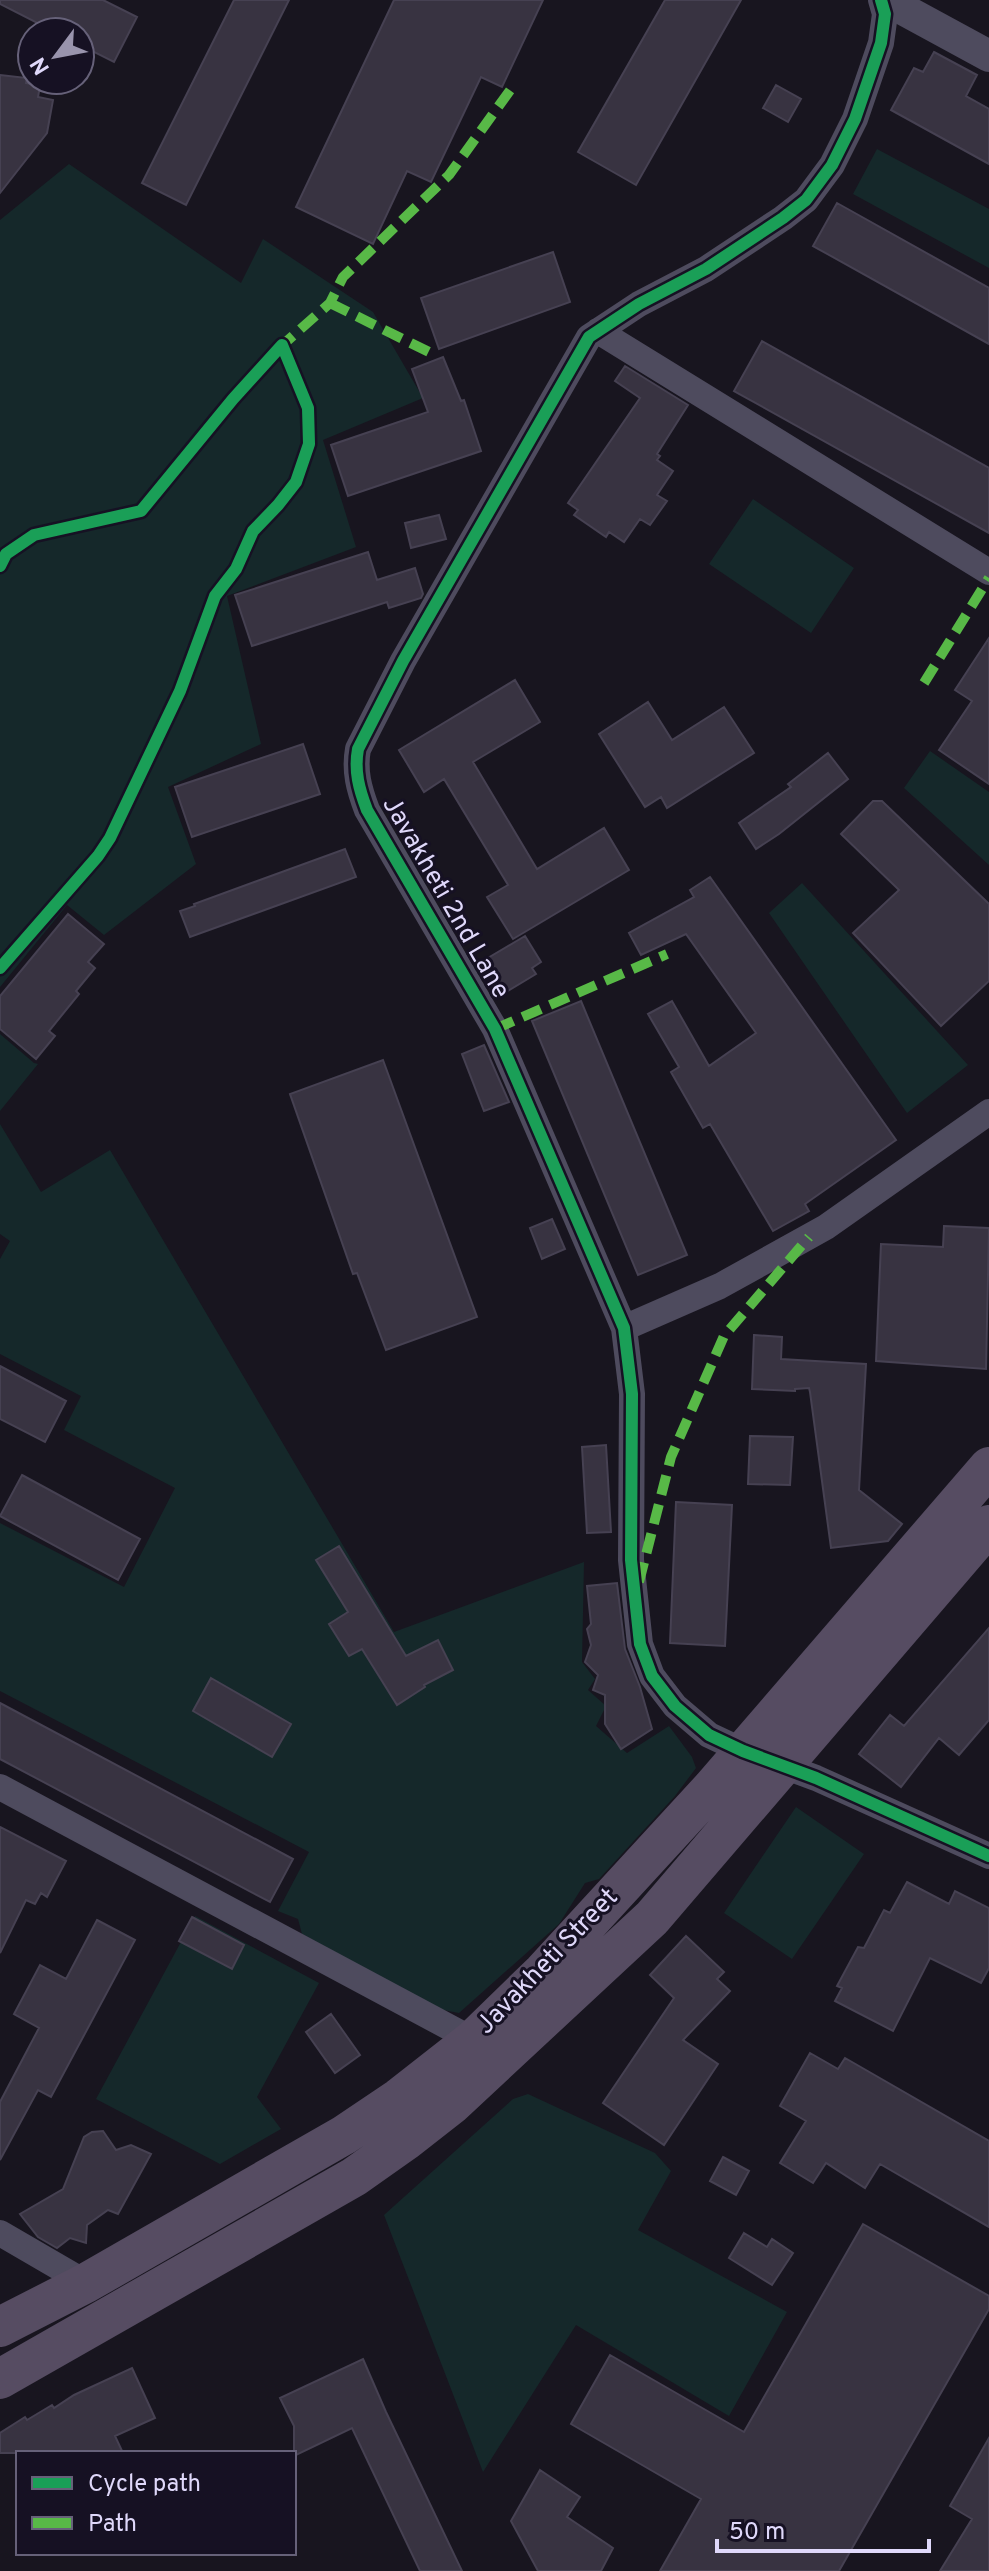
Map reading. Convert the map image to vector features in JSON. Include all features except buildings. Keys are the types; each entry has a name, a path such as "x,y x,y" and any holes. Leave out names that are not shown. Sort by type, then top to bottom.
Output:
{"main road":[{"name":"Javakheti Street","path":"0,2327 86,2283 344,2135 399,2098 473,2040 543,1972 743,1751 989,1467"},
{"name":"Javakheti Street","path":"0,2379 354,2177 405,2141 504,2057 652,1918 989,1525"}],"street":[{"path":"883,0 989,56"},
{"name":"Javakheti 2nd Lane","path":"883,0 885,14 881,43 855,119 832,165 806,200 783,218 706,269 639,304 589,337 403,661 358,749 356,761 358,786 367,810 495,1029 624,1328 632,1394 631,1560 640,1644 652,1676 675,1706 709,1735 743,1751 785,1764 989,1856"},
{"path":"598,331 989,572"},
{"path":"624,1328 720,1286 826,1227 989,1112"},
{"path":"0,1787 473,2040"},
{"path":"0,2233 86,2283"}],"green space":[{"path":"877,149 989,209 989,268 853,194"},
{"path":"69,164 241,283 263,239 373,312 423,398 323,440 356,547 227,596 261,744 168,787 196,864 104,935 67,905 0,987 0,220"},
{"path":"753,499 854,568 811,633 709,564"},
{"path":"930,751 989,792 989,865 904,788"},
{"path":"802,883 968,1065 907,1113 769,913"},
{"path":"0,1034 38,1064 0,1111"},
{"path":"0,1124 41,1192 110,1150 394,1632 584,1562 582,1662 595,1679 588,1690 606,1706 596,1726 627,1753 669,1726 692,1757 696,1768 675,1796 599,1879 585,1883 559,1924 459,2013 438,2009 302,1934 298,1919 278,1911 309,1852 0,1691 0,1523 124,1587 175,1488 64,1430 81,1396 0,1354 0,1259 10,1241 0,1234"},
{"path":"796,1807 864,1854 792,1959 724,1913"},
{"path":"195,1916 319,1983 257,2097 281,2129 220,2164 96,2099"},
{"path":"528,2094 655,2153 671,2171 638,2230 787,2312 729,2416 576,2325 483,2472 384,2215 513,2099"}],"marked path":[{"path":"278,349 330,303 343,277 449,175 511,89"},
{"path":"330,303 437,356"},
{"path":"924,683 989,578"},
{"path":"495,1029 667,954"},
{"path":"639,1582 671,1457 724,1336 809,1237"}],"cycle path":[{"path":"881,0 885,14 881,43 855,119 832,165 806,200 706,269 639,304 589,337 403,661 358,749 357,772 367,810 495,1029 624,1328 632,1394 631,1560 640,1644 652,1676 675,1706 709,1735 816,1778 989,1856"},
{"path":"0,566 6,554 34,535 141,511 282,345 308,408 309,444 296,482 253,531 236,569 215,596 180,691 110,838 98,856 0,968"}]}
